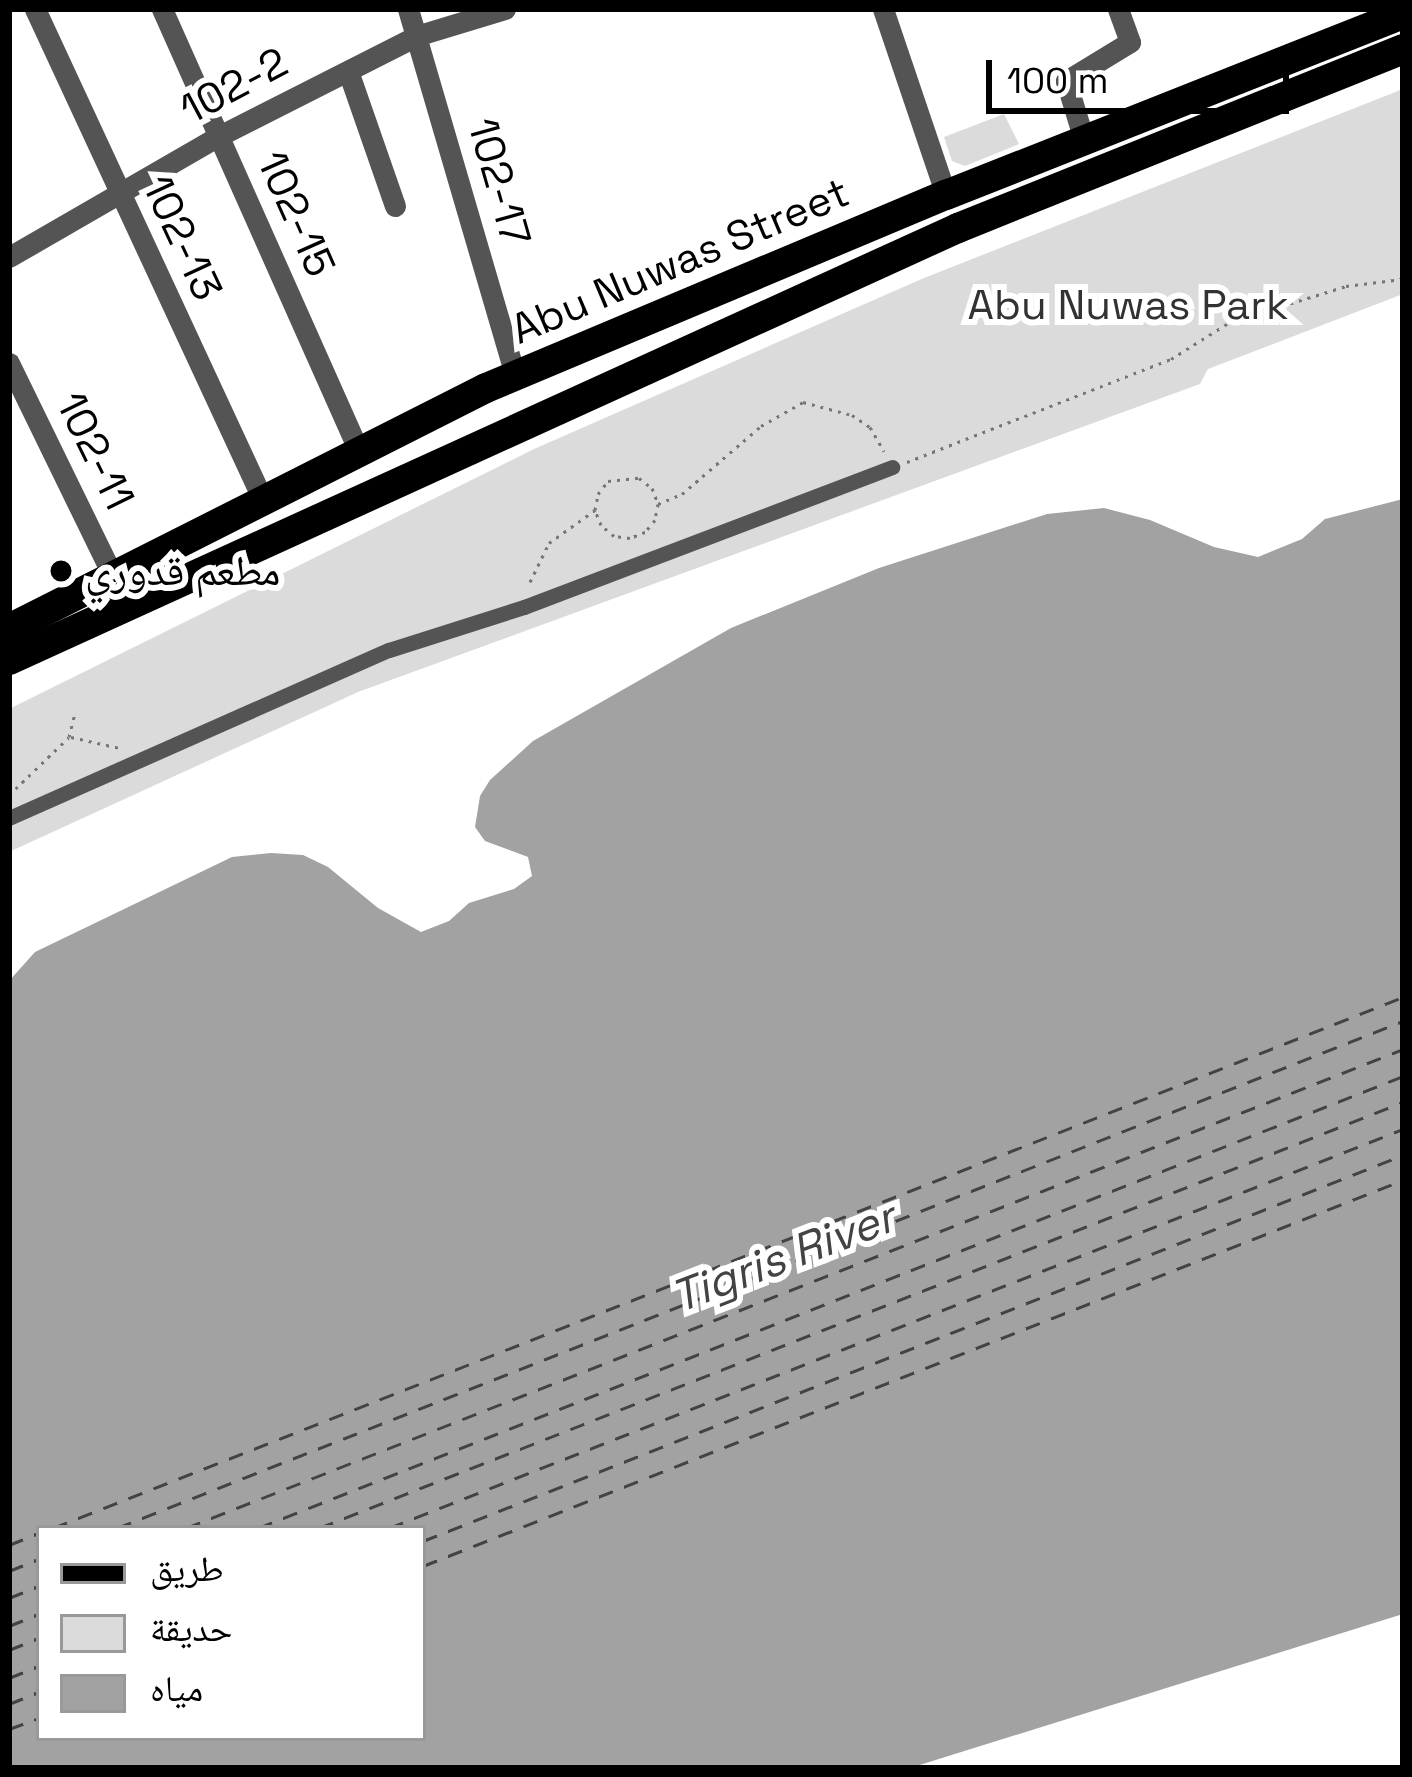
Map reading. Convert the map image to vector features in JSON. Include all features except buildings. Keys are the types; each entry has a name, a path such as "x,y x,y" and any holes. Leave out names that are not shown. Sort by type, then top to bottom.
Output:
{"main road":[{"name":"Abu Nuwas Street","path":"9,629 262,498 515,376 946,195 1403,14"},
{"name":"Abu Nuwas Street","path":"9,660 958,227 1403,49"}],"street":[{"name":"102-13","path":"35,9 262,498"},
{"name":"102-15","path":"162,9 359,452"},
{"name":"102-17","path":"408,9 515,376"},
{"name":"102-2","path":"9,257 219,136 348,70 416,36 505,9"},
{"path":"883,9 946,195"},
{"path":"1084,140 1066,81 1130,42 1118,9"},
{"path":"348,70 395,206"},
{"name":"102-11","path":"9,363 112,574"},
{"path":"9,818 389,650 524,608 892,467"}],"path":[{"path":"658,503 697,484 761,427 803,402 841,409 870,428 892,467 1171,359 1231,322 1346,286 1403,279"},
{"path":"623,476 639,478 652,488 658,503 655,520 645,532 630,538 601,525 596,510 598,494 608,481 623,476"},
{"path":"524,608 532,574 549,543 596,510"},
{"path":"9,795 69,737 75,713"},
{"path":"69,737 146,754"}],"green space":[{"name":"Abu Nuwas Park","path":"1403,89 1403,294 1208,369 1200,384 358,692 9,852 9,709 534,449 924,278"},
{"path":"1004,114 1019,144 965,166 952,161 944,137"}],"water":[{"name":"Tigris River","path":"1403,499 1403,1614 910,1768 9,1768 9,981 35,952 232,857 271,853 303,855 328,867 378,908 421,932 449,921 469,903 514,889 532,876 528,857 485,841 475,827 480,796 490,780 533,741 731,628 879,568 1047,514 1104,508 1150,520 1214,547 1258,557 1302,539 1325,519"}],"ferry route":[{"path":"61,1525 1403,997"},
{"path":"125,1525 1403,1021"},
{"path":"194,1525 1403,1049"},
{"path":"266,1525 1403,1076"},
{"path":"327,1525 1403,1102"},
{"path":"397,1525 1403,1129"},
{"path":"426,1540 1403,1155"},
{"path":"426,1565 1403,1180"},
{"path":"9,1545 36,1534"},
{"path":"9,1571 36,1560"},
{"path":"9,1598 36,1587"},
{"path":"9,1626 36,1615"},
{"path":"9,1650 36,1639"},
{"path":"9,1678 36,1667"},
{"path":"9,1704 36,1693"},
{"path":"9,1729 36,1719"}],"place":[{"name":"مطعم قدوري","path":"61,571"}]}
